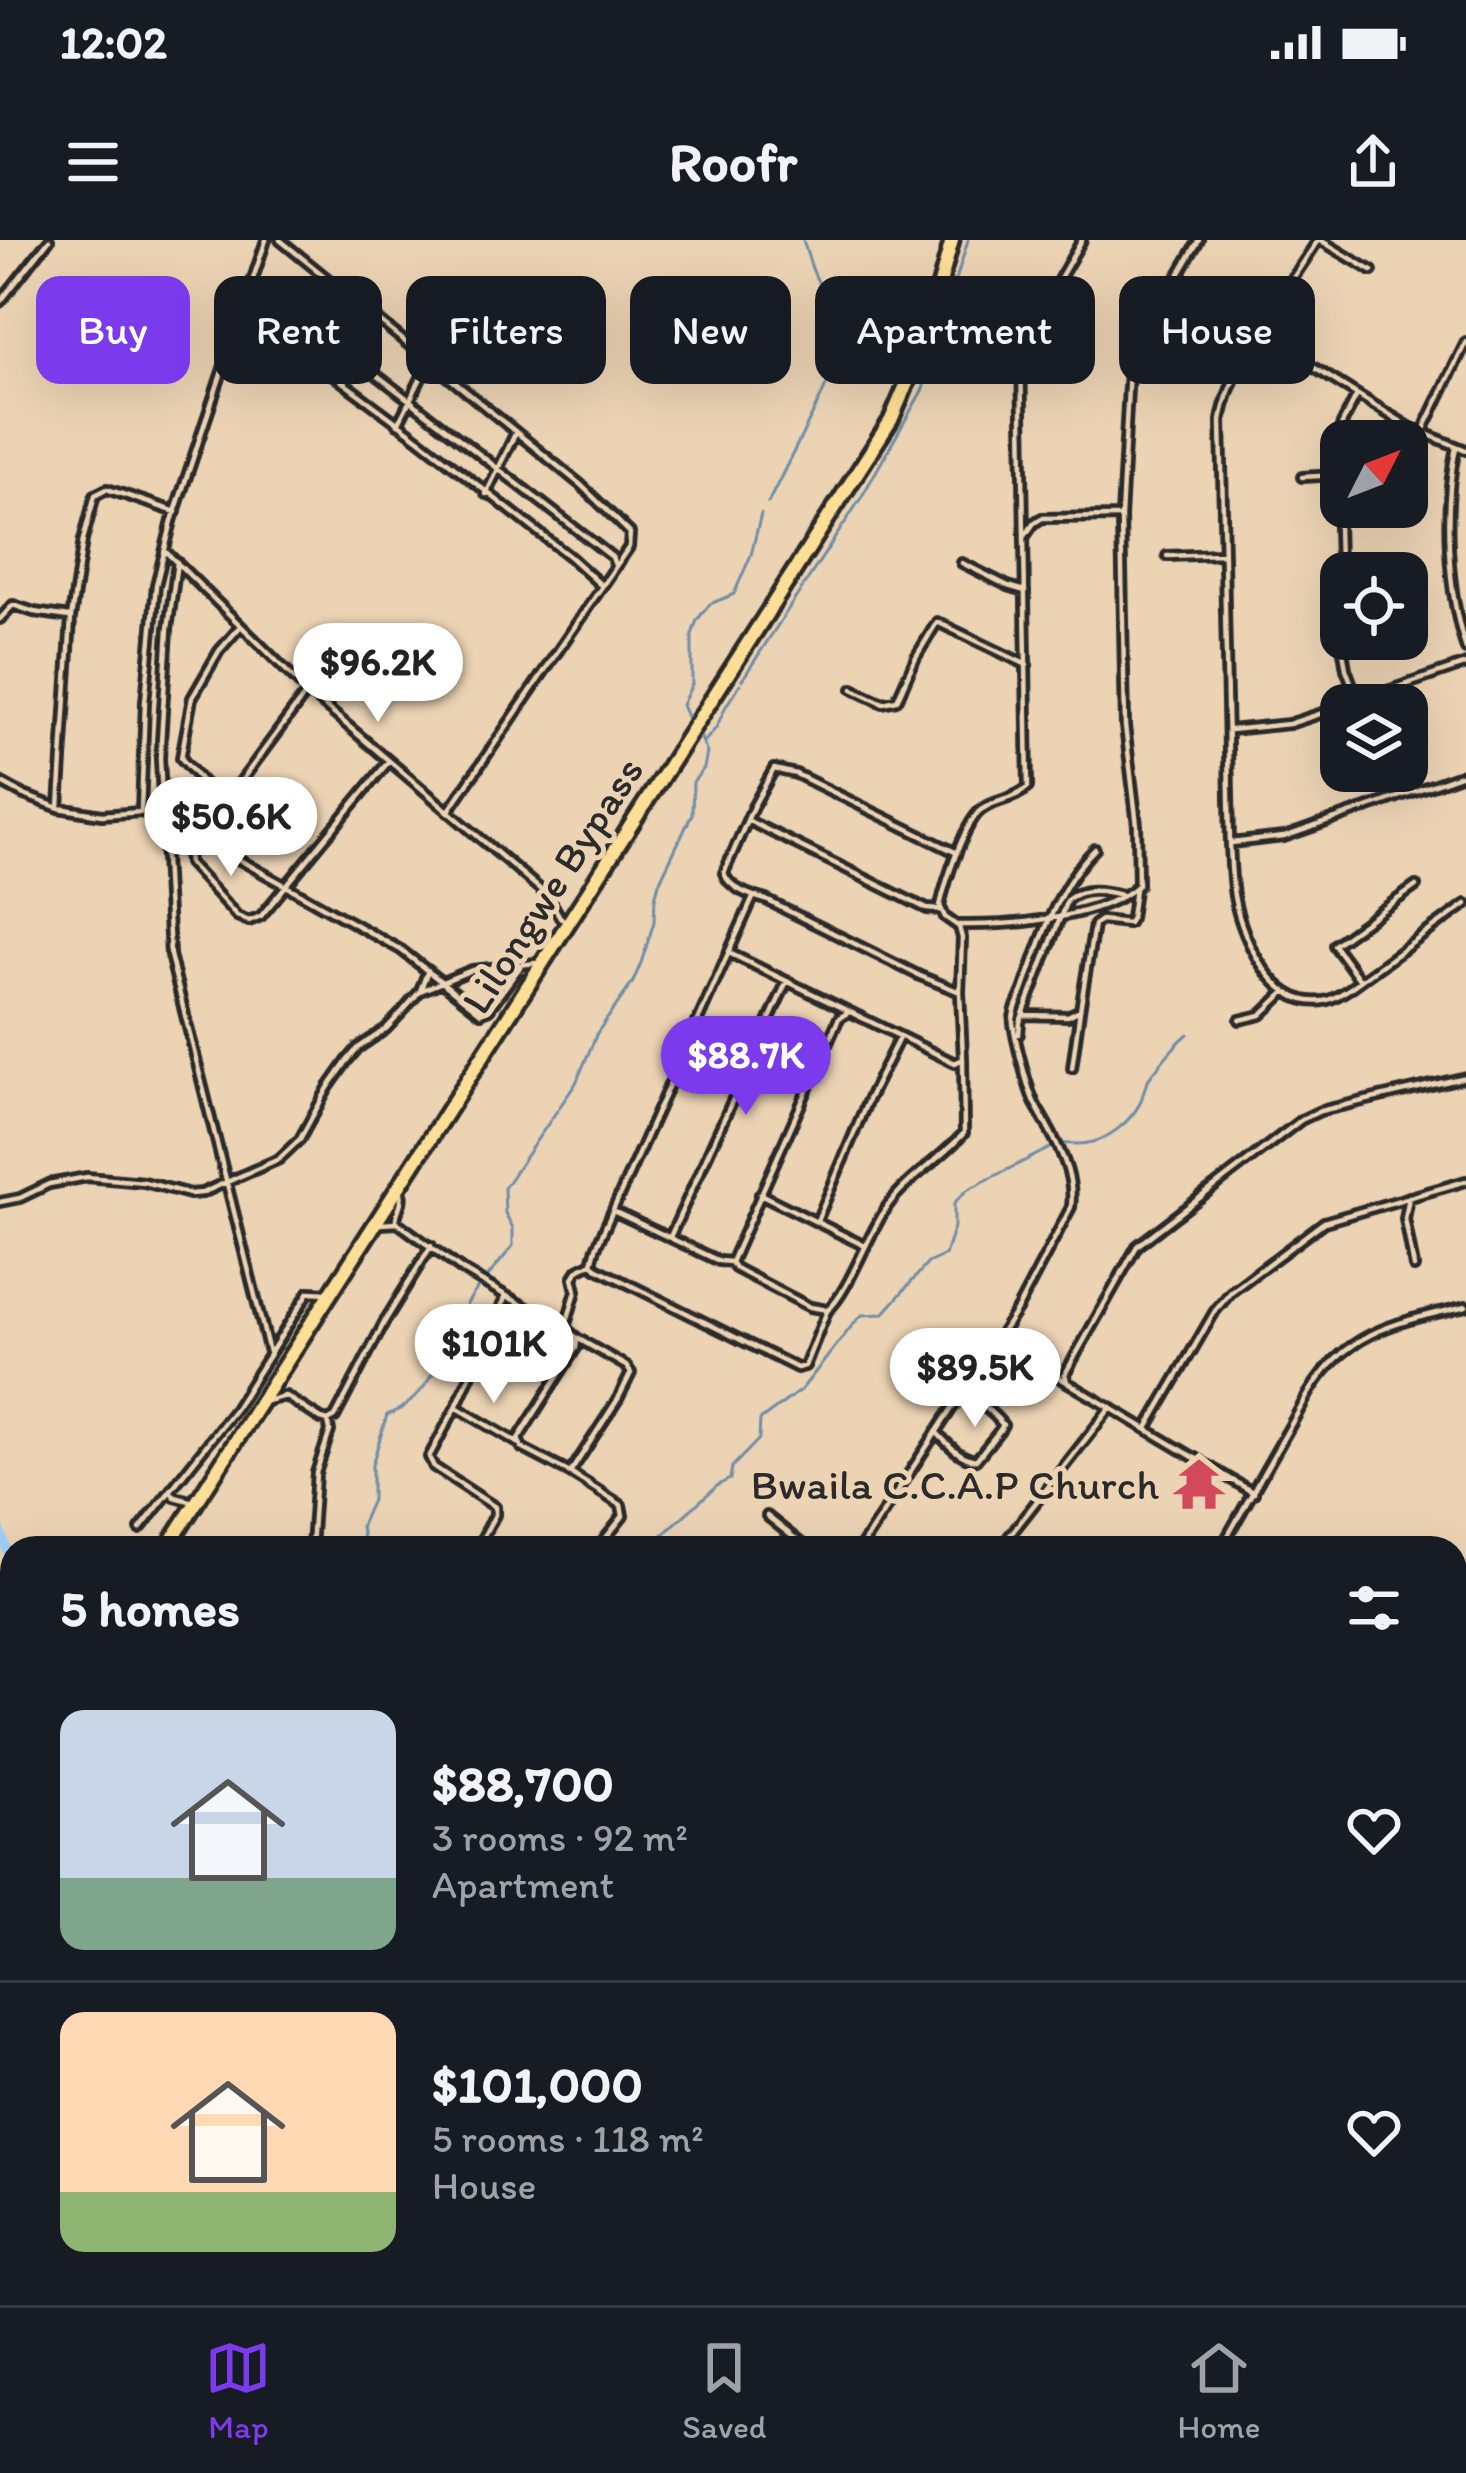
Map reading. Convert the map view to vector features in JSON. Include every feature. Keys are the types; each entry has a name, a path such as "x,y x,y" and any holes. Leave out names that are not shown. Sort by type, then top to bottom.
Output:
{"main road":[{"name":"Lilongwe Bypass","path":"175,1536 891,420 923,346 952,240"}],"street":[{"path":"0,302 49,240"},
{"path":"253,276 266,240"},
{"path":"280,240 406,343"},
{"path":"592,1263 797,1368 806,1366 828,1310 894,1198 964,1133 962,938 957,925 941,910 942,898 977,813 1028,787 1022,346 1082,240"},
{"path":"1072,1068 1094,926 1101,920 1128,923 1138,885 1137,825 1125,726 1121,517 1131,358 1198,240"},
{"path":"1296,276 1319,240 1372,272"},
{"path":"1428,421 1466,342"},
{"path":"1315,369 1400,420"},
{"path":"382,379 612,557 615,566"},
{"path":"141,812 156,585 218,384"},
{"path":"345,384 602,586"},
{"path":"398,424 418,384"},
{"path":"448,812 629,547 630,533 596,498 456,384"},
{"path":"1231,384 1224,400 1220,470 1230,843 1239,918 1267,971 1285,992 1324,1001 1466,904"},
{"path":"1346,420 1357,395"},
{"path":"486,494 516,432"},
{"path":"1428,435 1466,450"},
{"path":"1456,447 1450,478 1451,574 1466,649"},
{"path":"1302,477 1320,476"},
{"path":"59,808 70,617 83,541 98,491 107,489 176,512"},
{"path":"1024,536 1042,518 1121,517"},
{"path":"165,551 307,691 548,896 567,923"},
{"path":"1167,556 1222,554"},
{"path":"177,562 163,700 162,818 170,955 269,1352"},
{"path":"962,563 1025,591"},
{"path":"1451,574 1466,576"},
{"path":"0,619 13,605 70,617"},
{"path":"853,689 883,703 897,700 937,622 1027,665"},
{"path":"223,805 181,758 192,698 219,651 240,628"},
{"path":"1406,684 1466,664"},
{"path":"307,691 188,853 189,863 243,920 261,916 389,761"},
{"path":"1228,730 1289,724 1320,714"},
{"path":"958,853 779,769 772,770 724,873 728,883 753,898 766,899 960,992"},
{"path":"1230,843 1285,837 1466,773"},
{"path":"0,782 59,808 102,815 141,812 162,818 401,950 481,1013 524,963"},
{"path":"749,820 927,909 941,910"},
{"path":"868,1536 1018,1308 1071,1208 1060,1148 1032,1096 1013,1017 1050,918 1095,849"},
{"path":"1360,980 1334,945 1416,886"},
{"path":"957,925 1060,918 1135,889"},
{"path":"1019,1045 1023,1016 1067,900 1077,893 1100,890 1123,896"},
{"path":"565,1328 576,1291 574,1275 592,1263 753,898"},
{"path":"729,953 899,1038 955,1063 963,1059"},
{"path":"0,1202 87,1177 202,1193 279,1159 300,1139 347,1061 420,992 472,970 542,963"},
{"path":"420,992 428,970"},
{"path":"670,1237 787,982"},
{"path":"1240,1020 1261,1015 1285,992"},
{"path":"1023,1016 1068,1016 1080,1010"},
{"path":"731,1262 839,1018 849,1012"},
{"path":"817,1221 899,1038"},
{"path":"1067,1382 1065,1373 1136,1246 1301,1120 1320,1111 1466,1077"},
{"path":"1147,1428 1215,1311 1231,1292 1318,1225 1466,1181"},
{"path":"396,1222 403,1202 398,1186"},
{"path":"760,1194 864,1246"},
{"path":"1409,1197 1405,1219 1414,1267"},
{"path":"613,1210 719,1261 731,1262"},
{"path":"373,1225 396,1222 456,1266 626,1366 631,1376 570,1473"},
{"path":"328,1421 338,1413 385,1321 431,1246"},
{"path":"731,1262 810,1307 828,1310"},
{"path":"140,1529 236,1409 309,1292 329,1293"},
{"path":"484,1536 495,1507 434,1467 429,1457 506,1296"},
{"path":"1231,1536 1309,1393 1338,1355 1382,1328 1466,1306"},
{"path":"518,1443 520,1431 576,1348 577,1338"},
{"path":"996,1340 1254,1493"},
{"path":"271,1383 281,1396 328,1421 330,1430 316,1473 312,1536"},
{"path":"936,1432 958,1455 976,1460 1000,1430 1003,1425 997,1417 962,1392"},
{"path":"258,1404 281,1396"},
{"path":"456,1407 623,1509 607,1536"},
{"path":"1009,1536 1111,1407"},
{"path":"170,1488 170,1494 190,1501"},
{"path":"767,1516 793,1536"}],"waterway":[{"path":"768,503 853,326 819,283 803,240"},
{"path":"742,680 861,498 923,389 968,240"},
{"path":"688,719 682,705 692,684 692,635 697,620 710,604 734,594 751,555 761,514"},
{"path":"704,742 740,684"},
{"path":"485,1280 513,1246 504,1188 576,1083 597,1033 641,963 654,922 659,883 692,814 693,782 704,768 707,753 699,733"},
{"path":"1059,1144 1096,1141 1118,1129 1136,1110 1150,1077 1188,1034"},
{"path":"661,1536 730,1479 732,1467 759,1439 760,1420 801,1390 862,1315 883,1314 928,1263 945,1255 954,1227 954,1203 967,1190 1054,1146"},
{"path":"362,1536 361,1525 372,1500 372,1465 387,1415 420,1392 481,1284"},
{"path":"0,1528 2,1536"}],"place":[{"name":"Bwaila C.C.A.P Church","path":"1199,1484"}]}
